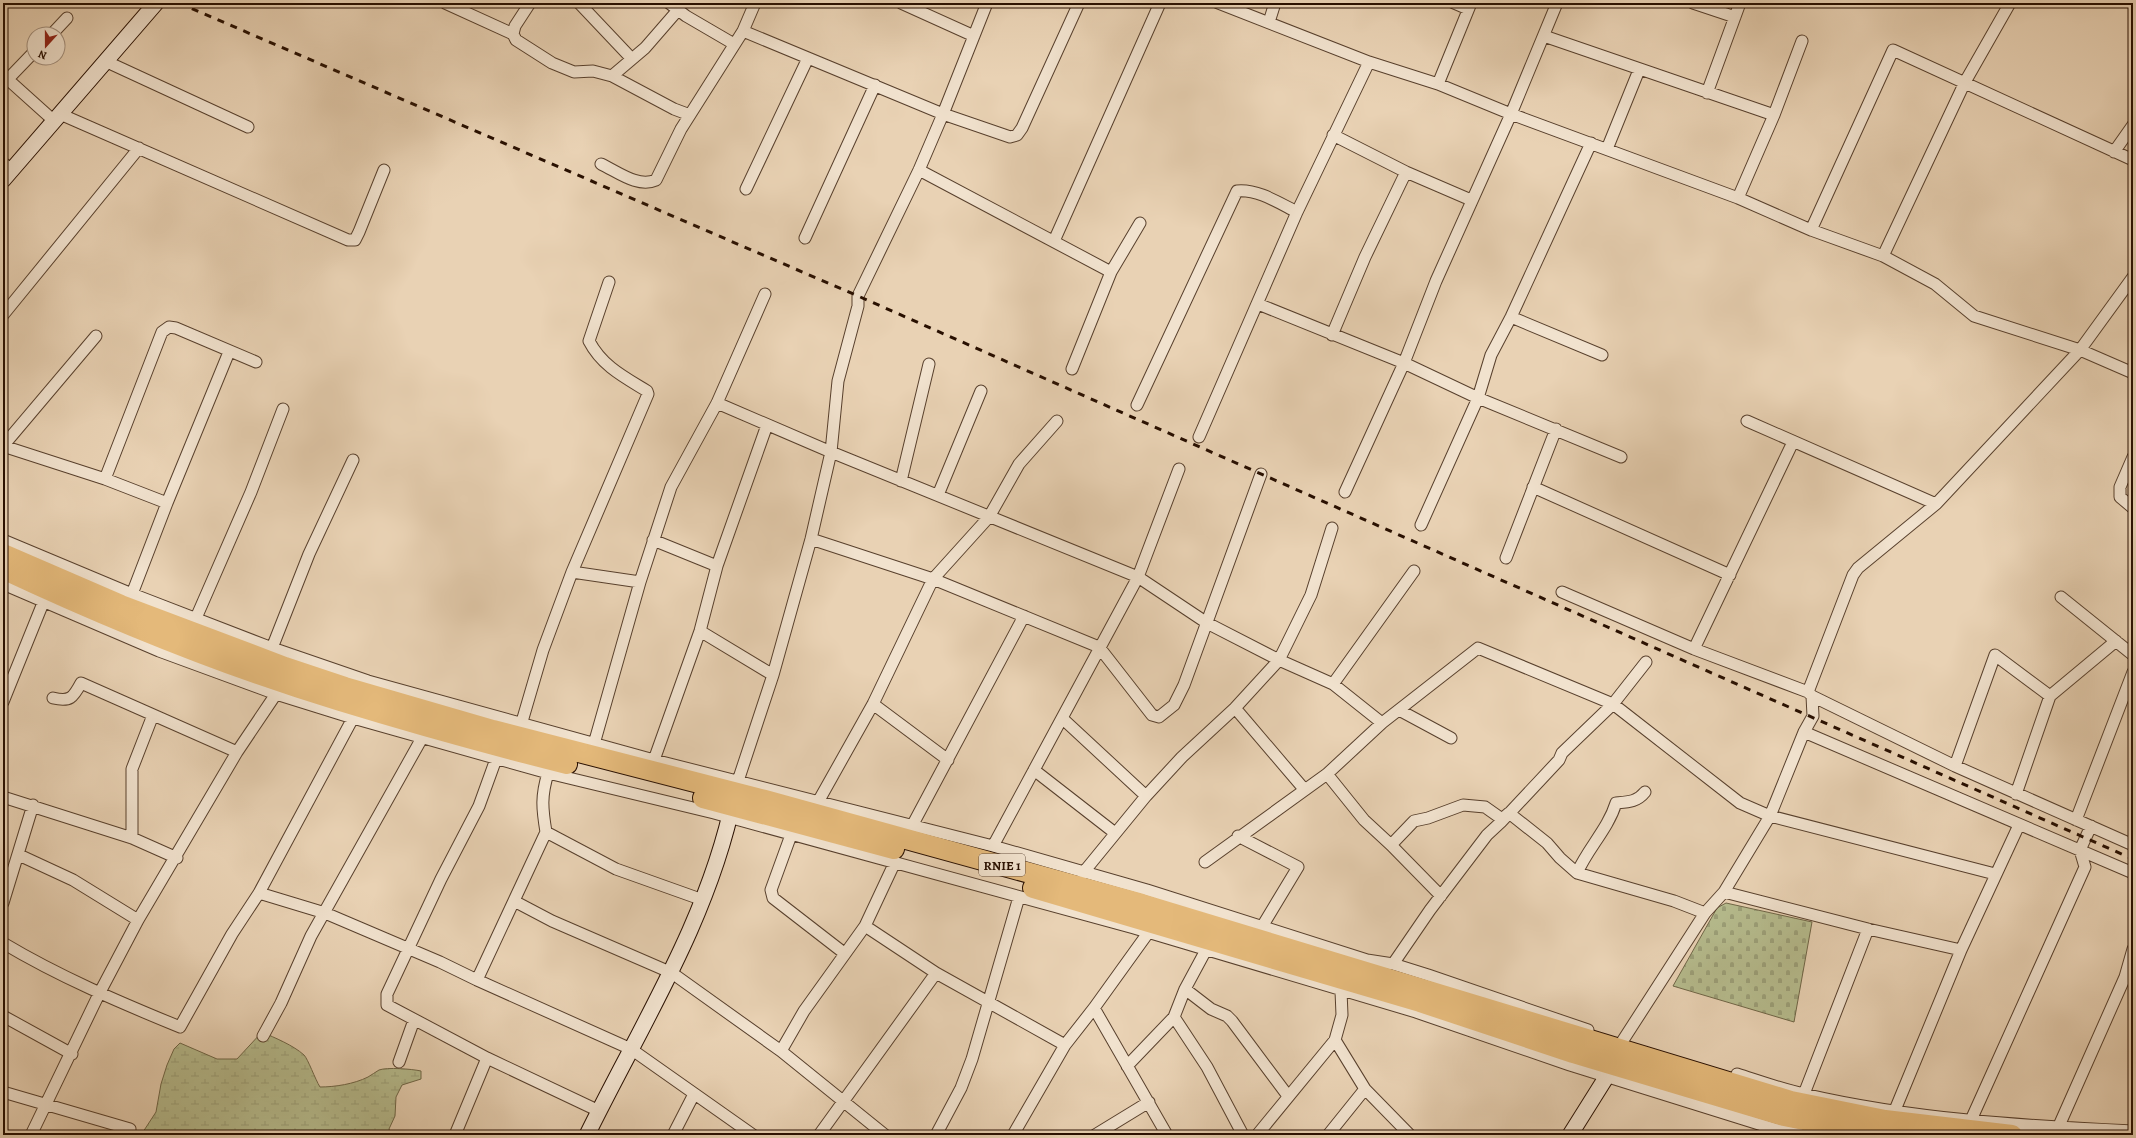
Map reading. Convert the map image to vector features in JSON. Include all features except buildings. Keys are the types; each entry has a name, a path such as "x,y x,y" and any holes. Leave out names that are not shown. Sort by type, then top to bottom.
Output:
{"highway":[{"name":"RNIE 1","path":"3,554 121,605 345,688 733,799 1420,1002 1614,1058 1791,1102 1884,1120 2012,1135"},
{"name":"RNIE 1","path":"3,569 60,595 164,638 278,681 340,701 489,744 733,799"},
{"name":"RNIE 1","path":"1614,1058 1784,1116 1881,1135"}],"main road":[{"path":"6,171 56,117 156,3"},
{"path":"587,1135 672,973 703,900 733,799"},
{"path":"1570,1135 1614,1058"}],"street":[{"path":"445,3 513,34 516,40 552,63 574,72 593,71 612,76 674,109 690,115"},
{"path":"513,34 515,26 530,3"},
{"path":"579,3 632,59"},
{"path":"668,3 734,44"},
{"path":"601,164 638,182 650,183 656,180 690,115 743,31 755,3"},
{"path":"901,3 974,36"},
{"path":"733,799 773,675 811,539 831,452 838,381 858,306 858,296 919,170 987,3"},
{"path":"743,31 943,114 1010,137 1017,135 1079,3"},
{"path":"1054,241 1160,3"},
{"path":"1218,3 1369,62 1438,84 1511,114 1738,198 1811,230 1882,256 1935,284 1974,316 2080,350 2133,373"},
{"path":"1269,22 1275,3"},
{"path":"1438,84 1469,6 1454,3"},
{"path":"1345,492 1404,363 1471,200 1511,114 1557,3"},
{"path":"1693,3 1735,17"},
{"path":"1707,93 1740,3"},
{"path":"1882,256 1965,82 2010,3"},
{"path":"612,76 645,48 678,10"},
{"path":"60,26 67,18"},
{"path":"1544,36 1639,70 1774,115"},
{"path":"1738,198 1774,115 1802,41"},
{"path":"1811,230 1893,50 2133,160"},
{"path":"746,189 808,58"},
{"path":"26,59 5,77 56,117 139,148 348,240 355,240 384,170"},
{"path":"105,61 248,127"},
{"path":"1199,437 1333,134 1369,62"},
{"path":"1606,149 1639,70"},
{"path":"805,238 875,85"},
{"path":"2114,152 2133,125"},
{"path":"1333,134 1406,172 1471,200"},
{"path":"1421,525 1478,398 1491,355 1511,317 1590,144"},
{"path":"3,315 139,148"},
{"path":"919,170 1111,272"},
{"path":"1332,335 1365,256 1406,172"},
{"path":"1137,405 1237,191 1246,190 1272,199 1298,212"},
{"path":"1072,369 1111,272 1140,223"},
{"path":"1614,1058 1706,913 1724,892 1770,816 1804,732 1813,716 1810,694 1853,575 1863,563 1936,504 2080,350 2133,277"},
{"path":"522,724 543,650 572,572 648,394 648,391 615,371 600,359 589,341 609,282"},
{"path":"594,744 640,582 671,488 717,403 765,294"},
{"path":"1258,304 1404,363 1478,398 1556,429 1621,458"},
{"path":"1511,317 1602,355"},
{"path":"105,479 162,332 169,327 176,328 229,352 256,362"},
{"path":"96,336 3,446 105,479 167,503"},
{"path":"132,594 167,503 229,352"},
{"path":"901,481 929,364"},
{"path":"938,495 981,391"},
{"path":"717,403 901,481 1138,577 1207,623 1279,660 1333,684 1382,724"},
{"path":"196,618 251,492 283,409"},
{"path":"818,802 873,704 933,580 989,517 1019,464 1057,421"},
{"path":"1747,421 1936,504"},
{"path":"654,760 700,631 717,566 767,425"},
{"path":"1506,558 1556,429"},
{"path":"1694,649 1793,442"},
{"path":"2133,457 2120,487 2120,497 2133,508"},
{"path":"272,648 309,554 352,460"},
{"path":"993,846 1138,577 1179,469"},
{"path":"811,539 933,580 1099,647 1152,715 1159,717 1174,705 1184,685 1261,474"},
{"path":"1533,487 1730,575"},
{"path":"1083,873 1146,796 1182,757 1235,708 1279,660 1311,595 1332,528"},
{"path":"3,540 132,594 272,648 368,681 654,760 733,799 791,835 895,862 1148,933 1416,1012 1614,1058 1894,1110 1971,1120 2058,1128 2133,1131"},
{"path":"653,540 717,566"},
{"path":"1333,684 1414,570"},
{"path":"572,572 640,582"},
{"path":"3,584 43,603 159,651 276,694 353,718 548,774 733,799 818,802 993,846 1263,925 1367,960 1393,964 1614,1058 1774,1132 1803,1135"},
{"path":"1562,592 1694,649 1810,694 1955,766 2133,845"},
{"path":"2061,597 2133,655"},
{"path":"3,702 43,603"},
{"path":"912,826 1024,616"},
{"path":"700,631 773,675"},
{"path":"2016,794 2050,696 2116,641"},
{"path":"1204,862 1238,836 1327,774 1382,724 1478,648 1613,704 1740,803 1770,816 1995,874"},
{"path":"1955,766 1995,655 2050,696"},
{"path":"1393,964 1430,910 1487,835 1559,760 1562,753 1613,704 1646,662"},
{"path":"2076,820 2133,672"},
{"path":"53,698 65,701 69,699 76,693 81,684 237,752"},
{"path":"31,1135 45,1104 72,1054 99,994 138,920 177,858 237,752 276,694"},
{"path":"873,704 948,760"},
{"path":"1235,708 1304,789"},
{"path":"1399,710 1451,738"},
{"path":"132,838 132,769 153,715"},
{"path":"3,943 39,964 99,994 180,1027 232,934 259,893 353,718"},
{"path":"1063,718 1146,796"},
{"path":"1804,732 2133,873"},
{"path":"263,1036 281,1003 311,936 422,738"},
{"path":"496,759 479,806 440,879 387,994 387,1005 487,1058 599,1111"},
{"path":"1034,770 1115,833"},
{"path":"477,980 546,832 541,807 543,791 548,774"},
{"path":"1327,774 1364,820 1441,896"},
{"path":"1577,873 1585,856 1612,817 1616,803 1640,798 1645,792"},
{"path":"3,797 33,805 132,838 177,858"},
{"path":"3,903 19,855 33,805"},
{"path":"1391,845 1414,821 1428,818 1463,805 1485,807 1502,819 1509,813"},
{"path":"1509,813 1547,843 1560,858 1577,873 1674,901 1706,913"},
{"path":"1894,1110 1961,950 2019,825"},
{"path":"1971,1120 2085,867 2080,850 2091,826"},
{"path":"546,832 616,869 703,900"},
{"path":"791,835 771,890 773,898 844,953"},
{"path":"1238,836 1298,867 1263,925"},
{"path":"19,855 73,880 138,920"},
{"path":"781,1051 804,1011 844,953 865,926 895,862"},
{"path":"1724,892 1868,929 1961,950"},
{"path":"259,893 325,913 440,962 631,1049 753,1135"},
{"path":"936,1135 961,1088 990,1002 1018,897"},
{"path":"514,901 552,921 672,973 781,1051 885,1135"},
{"path":"865,926 936,972 1065,1045"},
{"path":"1804,1094 1868,929"},
{"path":"1013,1135 1065,1045 1094,1008 1148,933"},
{"path":"2058,1128 2129,979 2133,949"},
{"path":"1127,1066 1174,1017 1185,989 1206,950"},
{"path":"820,1135 843,1100 936,972"},
{"path":"1185,989 1211,1009 1227,1016 1232,1021 1288,1096"},
{"path":"1257,1135 1335,1040 1342,1015 1341,991"},
{"path":"1094,1008 1167,1135"},
{"path":"3,1016 72,1054"},
{"path":"1174,1017 1207,1067 1243,1135"},
{"path":"399,1062 414,1020"},
{"path":"1335,1040 1365,1089 1410,1135"},
{"path":"455,1135 487,1058"},
{"path":"1328,1135 1365,1089"},
{"path":"3,1092 130,1129 127,1135"},
{"path":"673,1135 694,1094"},
{"path":"1096,1135 1149,1102"}],"green space":[{"path":"1726,903 1812,922 1794,1022 1673,986 1717,908"},
{"path":"262,1032 300,1051 304,1055 320,1087 338,1086 351,1083 368,1077 379,1070 388,1069 421,1071 421,1079 402,1085 396,1097 395,1116 389,1129 391,1135 141,1135 156,1112 161,1084 167,1065 174,1049 180,1043 217,1059 237,1059"}],"railway":[{"path":"179,3 858,296 2133,859"}]}
